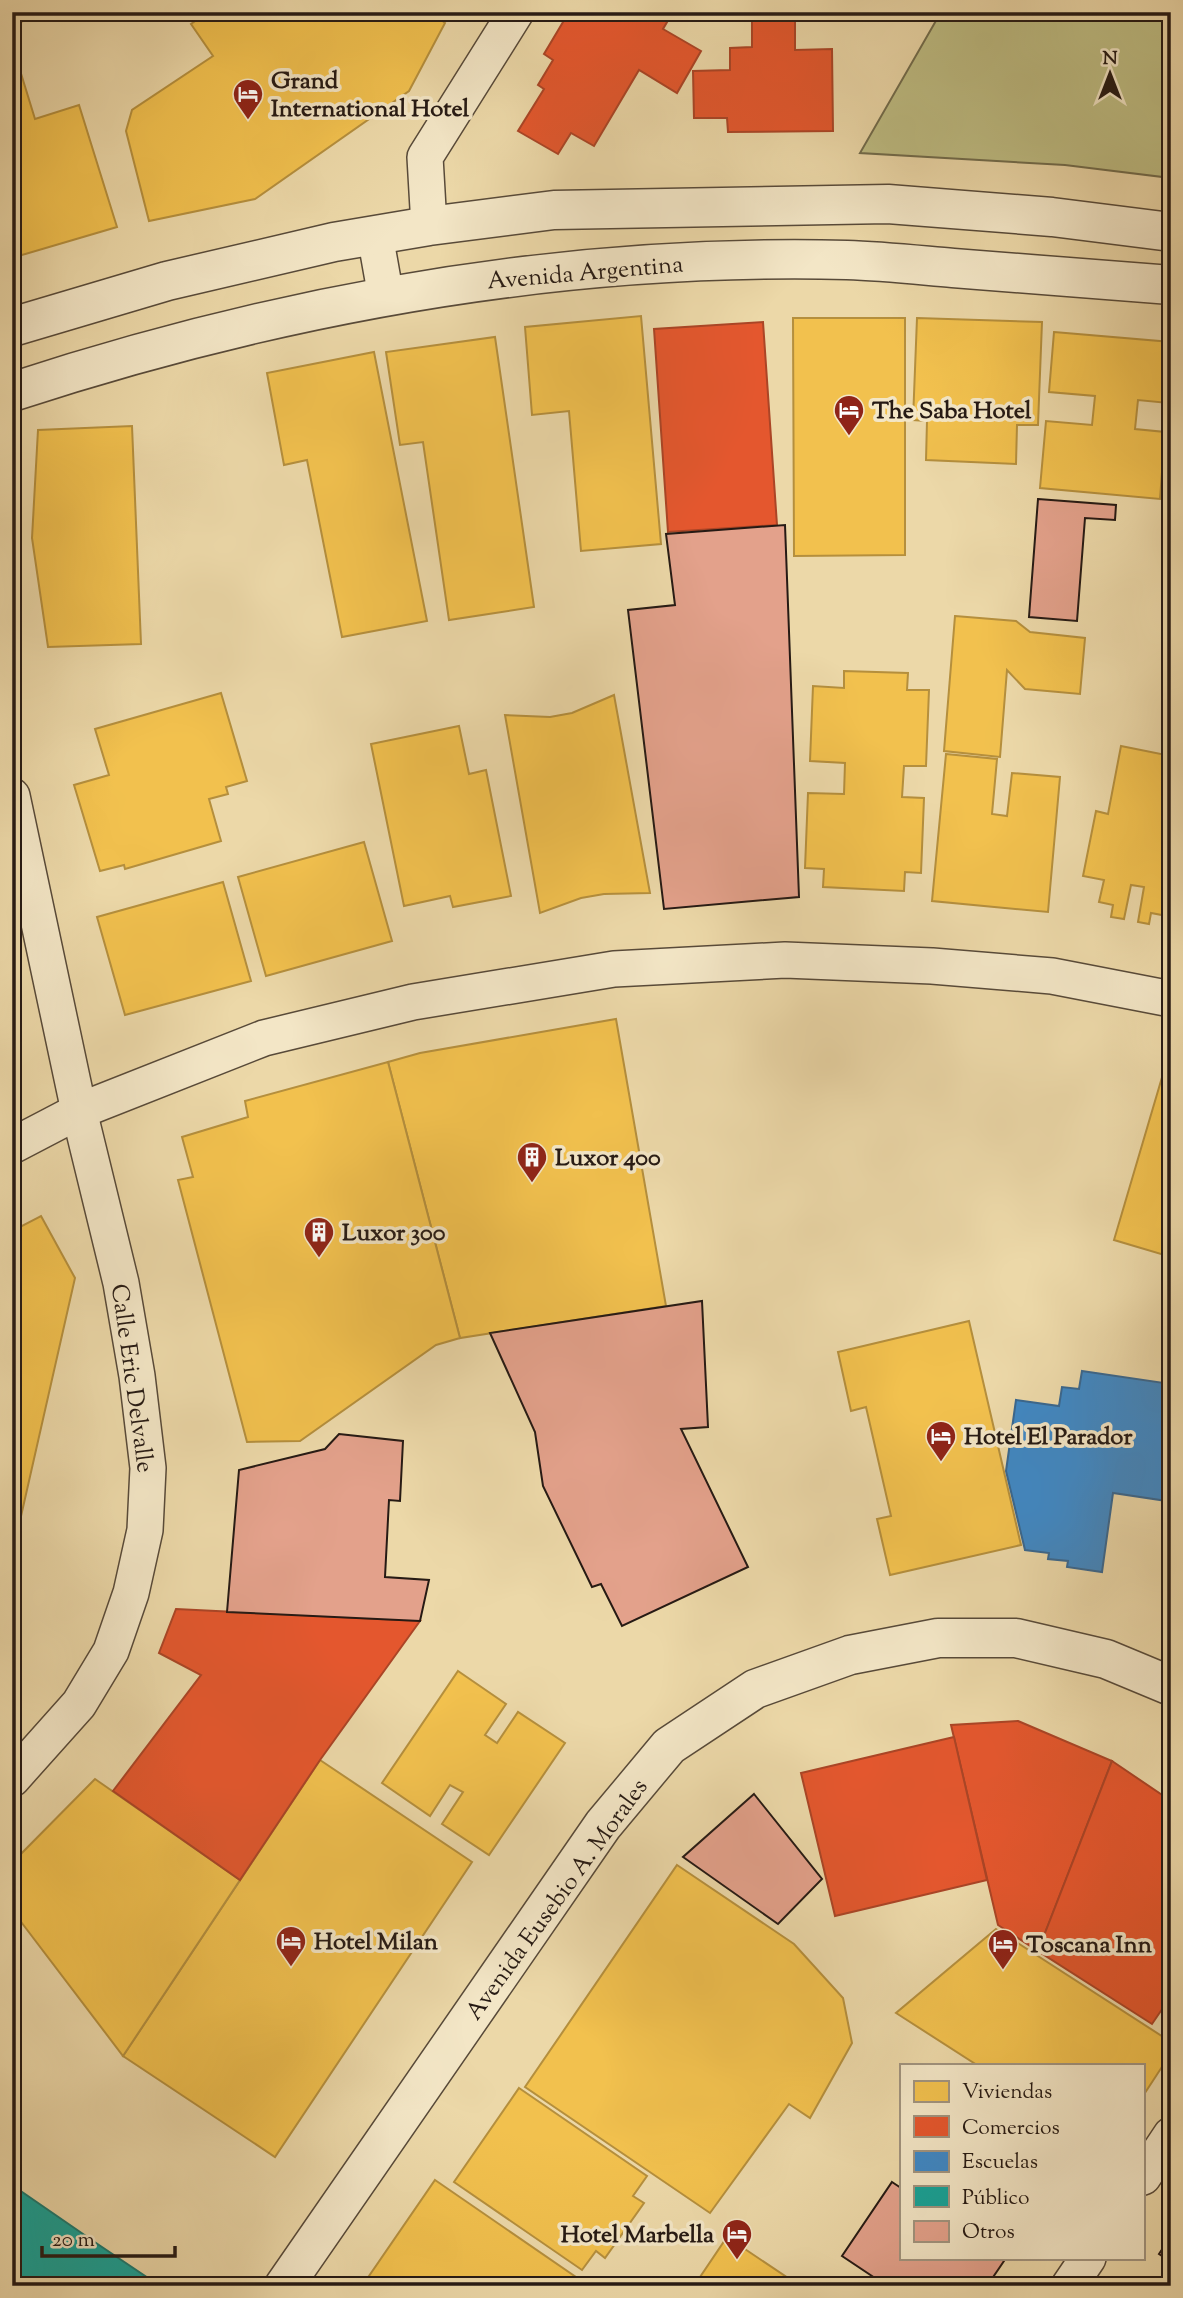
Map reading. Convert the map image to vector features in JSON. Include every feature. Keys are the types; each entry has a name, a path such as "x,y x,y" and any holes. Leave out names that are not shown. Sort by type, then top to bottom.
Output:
{"street":[{"path":"429,226 425,157 516,12"},
{"path":"12,327 167,281 334,242 429,226 554,210 888,204 1052,217 1171,232"},
{"path":"375,235 386,297"},
{"name":"Avenida Argentina","path":"12,392 195,338 301,313 473,281 582,270 723,261 849,260 1171,285"},
{"name":"Calle Eric Delvalle","path":"12,796 79,1111 121,1283 137,1376 148,1468 145,1530 131,1593 111,1651 79,1704 12,1779"},
{"path":"12,1146 79,1111 264,1038 413,1002 614,969 785,960 945,967 1052,976 1171,999"},
{"name":"Avenida Eusebio A. Morales","path":"284,2286 603,1825 669,1746 755,1689 850,1655 938,1638 1016,1638 1106,1659 1171,1686"},
{"path":"1144,2176 1171,2136"},
{"path":"1069,2286 1087,2260"}],"shaded area":[{"path":"941,12 1171,12 1171,178 1065,165 860,153"}],"building: Viviendas":[{"path":"12,12 39,12 12,27"},
{"name":"Grand International Hotel","path":"208,12 264,12 268,18 277,12 432,12 445,23 409,91 255,199 149,221 126,131 132,110 213,56 191,24"},
{"path":"19,67 35,119 79,105 117,227 22,255 12,250 12,69"},
{"path":"641,316 661,544 581,551 569,411 532,415 525,327"},
{"name":"The Saba Hotel","path":"793,318 905,318 905,555 794,556"},
{"path":"917,318 1042,322 1038,425 1017,425 1016,464 926,460 927,421 913,420"},
{"path":"1054,332 1171,342 1168,403 1138,400 1135,429 1165,432 1160,499 1040,488 1046,421 1092,425 1095,396 1049,392"},
{"path":"495,337 534,607 449,620 423,442 400,445 386,352"},
{"path":"374,352 427,621 342,637 307,460 284,465 267,373"},
{"path":"132,426 141,644 48,647 32,538 38,430"},
{"path":"955,616 1016,621 1030,632 1085,638 1080,694 1025,689 1007,670 1000,757 944,751"},
{"path":"844,671 908,673 907,690 929,690 926,766 904,766 902,797 924,798 921,873 905,872 904,891 823,887 824,869 805,868 808,793 844,794 845,763 810,761 813,686 844,688"},
{"path":"221,693 247,781 226,787 228,794 209,799 221,841 125,869 124,865 100,871 74,785 109,775 95,729"},
{"path":"614,695 650,893 604,894 581,898 540,913 505,715 550,717 572,713"},
{"path":"459,726 469,774 486,770 511,896 453,907 450,896 404,906 371,744"},
{"path":"1121,746 1171,756 1171,896 1167,916 1151,913 1149,924 1138,922 1144,887 1131,885 1124,919 1111,917 1113,905 1099,902 1104,880 1083,876 1096,811 1108,814"},
{"path":"946,754 997,759 992,814 1007,816 1012,773 1060,777 1048,912 932,901"},
{"path":"364,842 392,941 266,976 238,877"},
{"path":"223,882 251,981 125,1015 97,917"},
{"name":"Luxor 400","path":"616,1019 666,1306 460,1338 388,1062 420,1053"},
{"path":"1168,1057 1171,1058 1171,1257 1114,1240"},
{"name":"Luxor 300","path":"388,1062 460,1338 436,1345 300,1441 247,1442 178,1180 193,1177 182,1137 248,1117 245,1101"},
{"path":"41,1216 75,1278 12,1556 12,1231"},
{"name":"Hotel El Parador","path":"969,1321 1021,1545 890,1575 877,1519 891,1516 866,1407 851,1411 838,1352"},
{"path":"458,1671 506,1704 485,1735 497,1743 518,1712 565,1743 489,1855 442,1824 463,1792 450,1785 430,1816 382,1783"},
{"name":"Hotel Milan","path":"320,1760 472,1862 275,2157 123,2056"},
{"path":"95,1779 240,1880 123,2056 12,1910 12,1863"},
{"path":"677,1865 794,1944 843,1998 852,2043 810,2118 789,2104 710,2213 525,2087"},
{"name":"Toscana Inn","path":"996,1929 1171,2042 1171,2053 1144,2094 1144,2064 975,2064 896,2013"},
{"path":"519,2088 647,2176 633,2196 644,2203 605,2258 596,2251 582,2270 454,2182"},
{"path":"435,2180 589,2286 384,2286 369,2276"},
{"name":"Hotel Marbella","path":"727,2237 800,2286 694,2286"}],"building: Comercios":[{"path":"569,12 673,12 663,29 701,51 677,93 639,70 594,146 571,133 558,154 518,131 544,89 538,85 553,60 544,54"},
{"path":"752,15 795,15 795,50 832,49 833,131 728,132 727,118 694,118 693,71 730,70 730,48 752,47"},
{"path":"763,322 777,525 668,532 654,329"},
{"path":"176,1609 420,1621 320,1760 240,1880 113,1791 201,1675 159,1653"},
{"path":"1018,1721 1112,1761 1038,1951 998,1925 951,1725"},
{"path":"954,1737 987,1880 835,1916 801,1773"},
{"path":"1112,1761 1171,1801 1171,1996 1152,2024 1038,1951"}],"building: Escuelas":[{"path":"1082,1371 1171,1384 1171,1475 1167,1501 1113,1493 1102,1572 1067,1567 1068,1561 1048,1559 1049,1553 1025,1550 1006,1471 1016,1400 1059,1406 1062,1387 1079,1389"}],"building: Público":[{"path":"12,2185 99,2245 160,2286 12,2286"}],"building: Otros":[{"path":"1038,499 1116,505 1115,520 1085,518 1077,621 1029,617"},
{"path":"785,525 799,897 664,909 628,610 675,605 666,534"},
{"path":"702,1301 708,1427 681,1429 748,1567 622,1626 601,1584 592,1587 543,1486 535,1432 490,1333"},
{"path":"339,1434 403,1441 400,1501 389,1500 385,1577 429,1580 420,1621 227,1612 239,1470 325,1449"},
{"path":"754,1794 822,1879 778,1924 683,1857"},
{"path":"892,2182 900,2187 900,2260 1005,2260 987,2286 887,2286 842,2256"},
{"path":"1171,2236 1171,2262 1159,2254"}],"place":[{"name":"Grand International Hotel","path":"248,121"},
{"name":"The Saba Hotel","path":"849,437"},
{"name":"Luxor 400","path":"532,1184"},
{"name":"Luxor 300","path":"319,1259"},
{"name":"Hotel El Parador","path":"941,1463"},
{"name":"Hotel Milan","path":"291,1968"},
{"name":"Toscana Inn","path":"1003,1971"},
{"name":"Hotel Marbella","path":"737,2261"}]}
